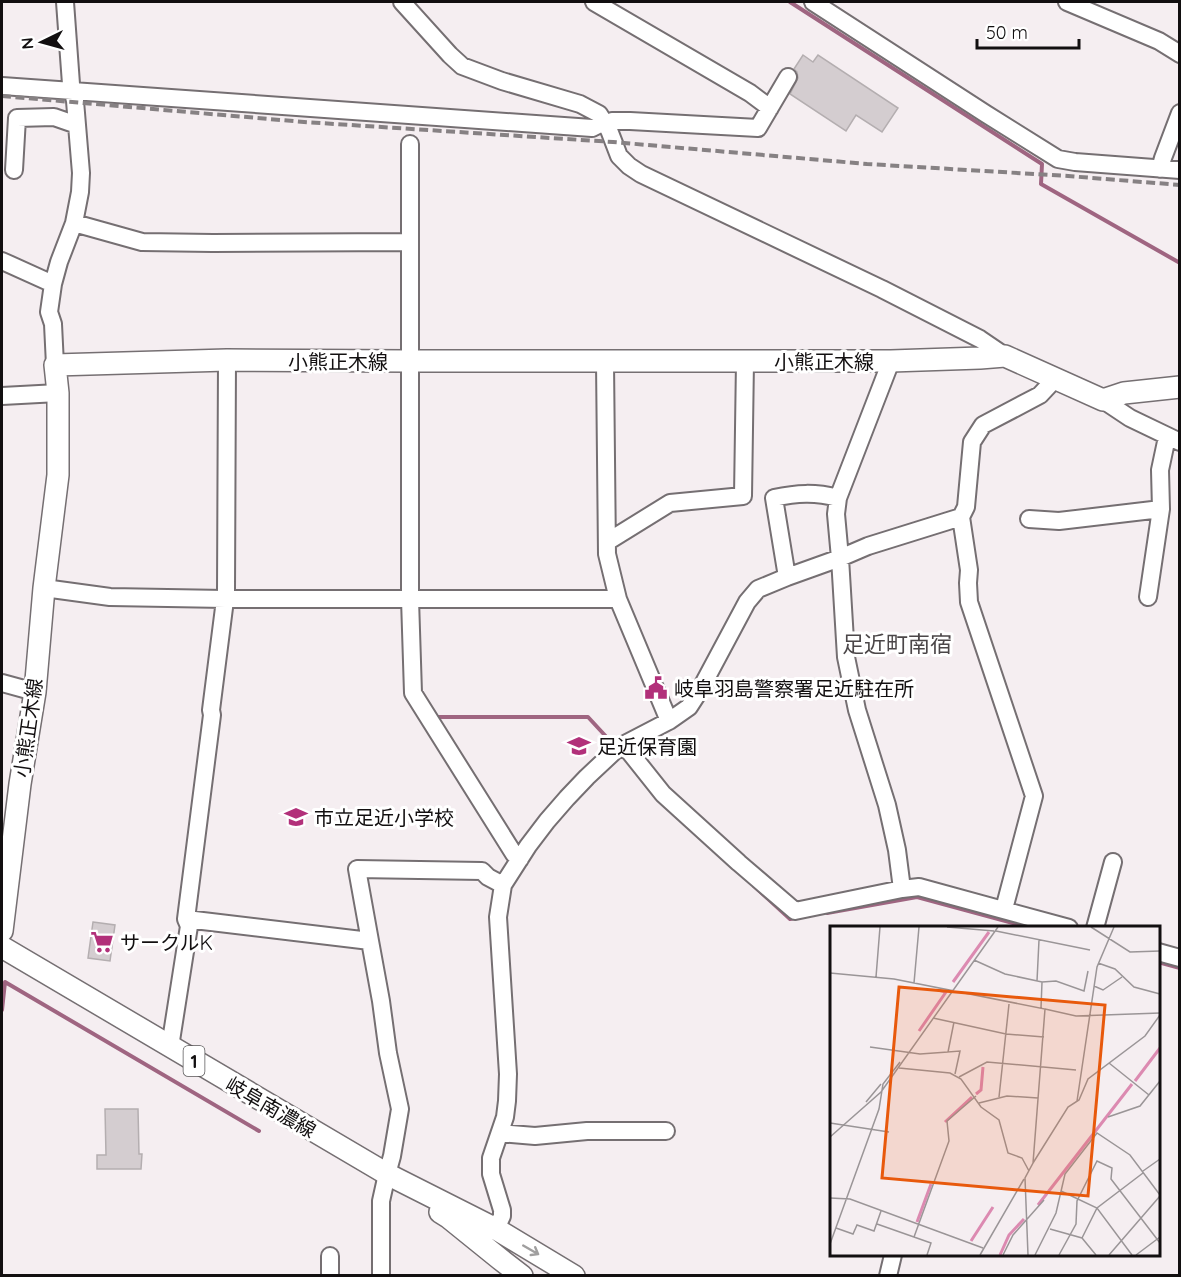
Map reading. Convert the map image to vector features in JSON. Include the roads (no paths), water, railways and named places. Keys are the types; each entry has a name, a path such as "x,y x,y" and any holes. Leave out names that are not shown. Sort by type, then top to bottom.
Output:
{"main road":[{"name":"小熊正木線","path":"2,931 20,784 35,692 44,588 58,475 58,393 55,365 227,360 891,361 1005,356 1103,400"},
{"path":"1103,400 1124,393 1179,387"},
{"name":"岐阜南濃線","path":"2,947 387,1174 496,1229 574,1275"},
{"name":"岐阜南濃線","path":"387,1174 402,1189 448,1217 522,1275"}],"street":[{"path":"55,365 53,324 49,312 59,262 74,223 81,173 65,2"},
{"path":"402,2 462,66 502,81 580,104 598,114 609,130 619,156 641,174 882,289 981,339 1005,356"},
{"path":"594,2 750,93 770,108"},
{"path":"813,2 1058,159 1179,170"},
{"path":"1067,2 1159,41 1179,54"},
{"path":"2,86 592,128 612,121 758,128 788,77"},
{"path":"1160,169 1179,113"},
{"path":"14,170 17,118 54,117 77,125"},
{"path":"411,144 410,599 412,693 514,854 520,859"},
{"path":"74,223 142,242 410,242"},
{"path":"2,261 53,284"},
{"path":"171,1047 189,926 186,919 226,592 227,360"},
{"path":"608,542 670,503 743,496 745,361"},
{"path":"891,361 838,498 836,513 846,657 857,710 889,814 902,889"},
{"path":"605,362 607,554 618,599 669,722"},
{"path":"1004,909 1034,796 969,602 969,570 961,517 966,507 972,442 983,425 1040,395 1055,379"},
{"path":"2,396 58,393"},
{"path":"1103,400 1130,418 1173,440 1161,470 1161,509 1148,597"},
{"path":"787,577 774,498 790,494 820,494 838,498"},
{"path":"1029,519 1059,521 1161,509"},
{"path":"496,1229 502,1216 502,1209 491,1174 491,1158 505,1117 508,1092 498,931 503,885 547,821 587,777 619,747 669,722 689,707 747,602 758,589 868,546 961,517"},
{"path":"44,588 111,597 618,599"},
{"path":"2,684 35,692"},
{"path":"624,745 663,794 795,911 919,887 1065,926"},
{"path":"1095,926 1113,862"},
{"path":"381,1275 381,1201 400,1109 388,1053 357,869 482,871 503,885"},
{"path":"186,919 370,941"},
{"path":"1160,953 1179,958"},
{"path":"500,1133 536,1136 587,1131 666,1131"},
{"path":"330,1256 330,1275"},
{"path":"888,1275 893,1256"}],"waterway":[{"path":"790,2 1042,164 1041,184 1180,263"},
{"path":"436,717 588,717 612,743"},
{"path":"754,886 790,919 796,918"},
{"path":"827,913 917,897 1024,926"},
{"path":"1160,963 1180,968"},
{"path":"2,1010 5,982 259,1131"}],"railway":[{"path":"2,96 304,122 613,142 867,164 1180,185"}],"place":[{"name":"岐阜羽島警察署足近駐在所","path":"656,688"},
{"name":"足近保育園","path":"579,746"},
{"name":"市立足近小学校","path":"296,817"},
{"name":"サークルK","path":"102,942"}],"district":[{"name":"足近町南宿","path":"897,644"}]}
